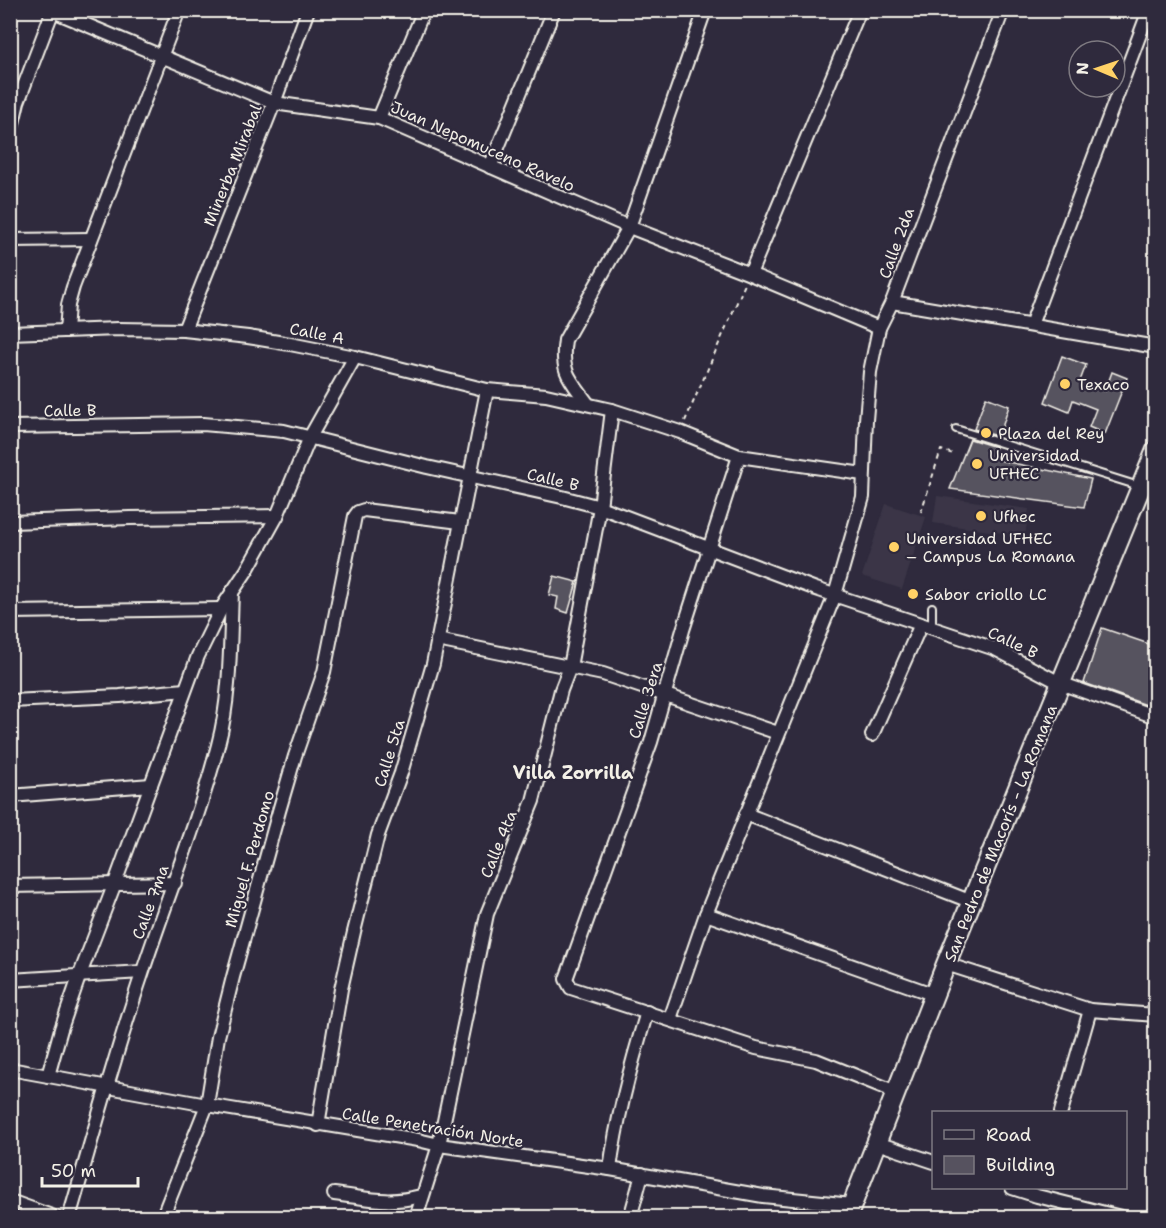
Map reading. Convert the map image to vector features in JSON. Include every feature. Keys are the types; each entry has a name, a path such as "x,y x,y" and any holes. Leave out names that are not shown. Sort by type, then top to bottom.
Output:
{"main road":[{"name":"San Pedro de Macorís - La Romana","path":"850,1211 946,964 1155,450"}],"street":[{"path":"66,331 68,305 91,239 179,10"},
{"name":"Minerba Mirabal","path":"184,330 274,103 308,10"},
{"path":"379,118 424,10"},
{"path":"490,166 554,10"},
{"path":"588,404 564,371 565,340 629,227 705,10"},
{"path":"750,274 860,10"},
{"name":"Calle 2da","path":"670,1019 706,914 836,595 863,497 870,372 879,328 892,302 1003,10"},
{"path":"1031,325 1149,10"},
{"path":"10,136 18,102 52,11"},
{"name":"Juan Nepomuceno Ravelo","path":"52,11 274,103 379,118 629,227 879,328"},
{"path":"10,240 91,239"},
{"path":"892,302 1155,347"},
{"name":"Calle A","path":"10,333 118,329 184,330 259,339 355,357 487,390 546,395 588,404 680,432 739,456 863,474"},
{"path":"48,1076 79,978 198,656 221,609 247,570 277,516 310,436 355,357"},
{"name":"Calle 5ta","path":"318,1125 341,989 366,881 378,835 401,772 433,663 487,390"},
{"name":"Calle 4ta","path":"416,1218 421,1196 439,1145 487,914 533,801 561,690 570,667 600,507 612,410"},
{"name":"Calle B","path":"10,427 203,424 284,431 600,507 709,550 995,650 1060,683 1155,717"},
{"name":"Calle 3era","path":"647,1012 571,988 566,974 651,742 739,456"},
{"name":"Miguel F. Perdomo","path":"162,1218 207,1106 218,1037 233,977 295,756 324,672 355,516 364,510 460,522"},
{"path":"10,522 277,516"},
{"name":"Calle 7ma","path":"69,1218 142,972 175,883 219,743 230,651 232,591"},
{"path":"10,612 221,609"},
{"path":"872,735 926,626"},
{"path":"437,640 603,674 778,733"},
{"path":"10,701 120,696 185,690"},
{"path":"10,796 151,785"},
{"path":"746,814 972,902"},
{"path":"10,886 175,883"},
{"path":"706,914 935,995"},
{"path":"946,964 1090,1010 1155,1015"},
{"path":"10,980 79,978 142,972"},
{"path":"1062,1111 1090,1010"},
{"path":"610,1169 614,1137 626,1082 647,1012 756,1048 816,1060 896,1092"},
{"name":"Calle Penetración Norte","path":"10,1069 318,1125 642,1174 850,1211"},
{"path":"877,1143 932,1162"},
{"path":"630,1218 642,1174"},
{"path":"1018,1189 1038,1192 1125,1218"},
{"path":"334,1194 384,1202 401,1202 421,1196"},
{"path":"10,1201 57,1218"},
{"path":"1154,1218 1155,1212"}],"lane":[{"path":"956,429 1141,487"},
{"path":"926,626 932,606"}],"path":[{"path":"680,432 750,274"},
{"path":"921,512 941,450 956,455"}],"shaded area":[{"name":"Ufhec","path":"937,496 1029,509 1025,536 933,523"},
{"name":"Universidad UFHEC – Campus La Romana","path":"886,504 926,517 902,589 862,576"}],"building":[{"path":"1062,356 1086,365 1080,381 1105,391 1112,372 1127,378 1105,434 1089,427 1096,409 1073,400 1069,412 1045,402"},
{"path":"986,397 1009,406 999,437 974,429"},
{"name":"Plaza del Rey","path":"970,439 996,447 993,459 1091,479 1084,507 950,489"},
{"path":"554,576 577,582 568,613 556,609 558,597 549,595"},
{"path":"1102,628 1155,646 1155,708 1084,683"}],"place":[{"name":"Texaco","path":"1065,384"},
{"name":"Plaza del Rey","path":"986,433"},
{"name":"Universidad UFHEC","path":"977,464"},
{"name":"Ufhec","path":"981,516"},
{"name":"Universidad UFHEC – Campus La Romana","path":"894,547"},
{"name":"Sabor criollo LC","path":"913,594"}],"district":[{"name":"Villa Zorrilla","path":"573,773"}]}
